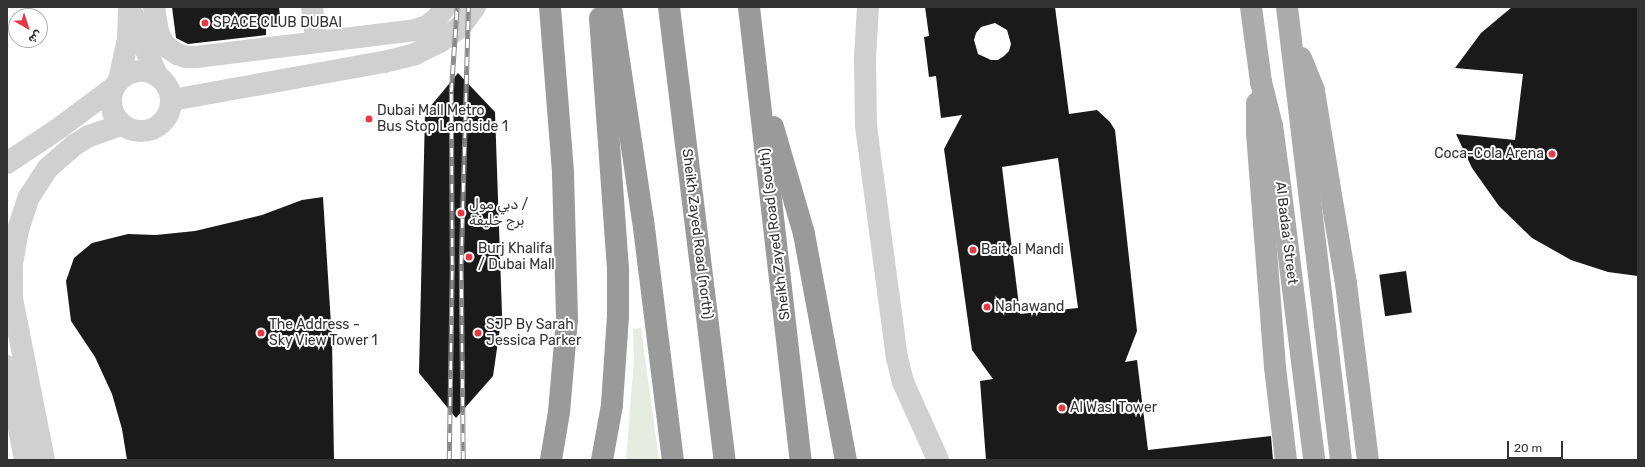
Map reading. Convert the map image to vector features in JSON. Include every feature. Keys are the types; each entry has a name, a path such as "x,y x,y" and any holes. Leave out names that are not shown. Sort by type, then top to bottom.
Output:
{"highway":[{"path":"550,7 564,195 567,319 560,412 551,460"},
{"path":"599,7 618,271 616,360 612,405 602,460"},
{"path":"611,7 643,220 673,460"},
{"name":"Sheikh Zayed Road (north)","path":"669,7 724,460"},
{"name":"Sheikh Zayed Road (south)","path":"749,7 801,460"},
{"path":"756,71 804,234 846,460"}],"main road":[{"name":"Al Badaa' Street","path":"1251,7 1261,82 1272,126 1314,460"},
{"name":"Al Badaa' Street","path":"1287,7 1341,460"},
{"path":"1291,41 1300,57 1314,91 1346,284 1368,460"},
{"path":"1261,82 1258,100 1257,133 1275,367 1286,460"}],"street":[{"path":"130,7 140,37 157,75"},
{"path":"7,163 30,148 116,84 128,74 137,71 148,71 157,75 165,82 170,90 172,100 166,119 159,126 150,131 140,132 130,130 121,125 113,114 110,101 116,84 128,39 130,7"},
{"path":"154,7 158,32 162,41 168,48 186,57 414,30 427,26 437,18 445,7"},
{"path":"312,7 316,42"},
{"path":"172,100 384,62 415,54 440,42 461,26 476,7"},
{"path":"868,7 864,78 866,126 897,358 904,382 938,460"},
{"path":"44,460 12,298 12,264 18,230 29,197 48,168 65,152 89,136 121,125"},
{"path":"7,157 30,148"},
{"path":"7,366 25,460"}],"shaded area":[{"path":"641,328 659,460 626,460 634,358 633,329"}],"building":[{"path":"172,7 279,7 281,25 266,26 266,35 188,44 176,38"},
{"path":"925,7 1055,7 1069,114 1097,110 1110,122 1115,130 1137,331 1125,362 1137,360 1148,450 1271,436 1273,460 986,460 980,381 993,379 972,350 944,149 962,115 941,118 936,76 929,77 924,37 929,36","holes":["995,23 1007,30 1011,44 1009,51 1004,56 998,60 991,60 978,54 974,40 976,33 981,27","1058,158 1078,308 1020,314 1002,167"]},
{"name":"Coca-Cola Arena","path":"1512,7 1638,7 1638,276 1608,272 1571,260 1532,238 1499,206 1472,168 1456,134 1515,140 1523,74 1455,68 1481,33"},
{"name":"دبي مول / برج خليفة","path":"458,73 495,112 502,314 493,376 456,418 419,373 425,113"},
{"path":"323,197 332,340 334,460 127,460 122,429 112,394 95,357 71,321 66,281 74,258 92,243 128,234 156,235 195,231 262,215 302,200"},
{"path":"1406,271 1412,313 1385,316 1379,275"}],"railway":[{"path":"449,460 452,265 451,92 457,7"},
{"path":"463,460 461,264 468,7"}],"place":[{"name":"SPACE CLUB DUBAI","path":"205,23"},
{"name":"Dubai Mall Metro Bus Stop Landside 1","path":"369,119"},
{"name":"Coca-Cola Arena","path":"1552,154"},
{"name":"دبي مول / برج خليفة","path":"461,213"},
{"name":"Bait al Mandi","path":"973,250"},
{"name":"Burj Khalifa / Dubai Mall","path":"469,257"},
{"name":"Nahawand","path":"987,307"},
{"name":"The Address - Sky View Tower 1","path":"261,333"},
{"name":"SJP By Sarah Jessica Parker","path":"478,333"},
{"name":"Al Wasl Tower","path":"1062,408"}]}
